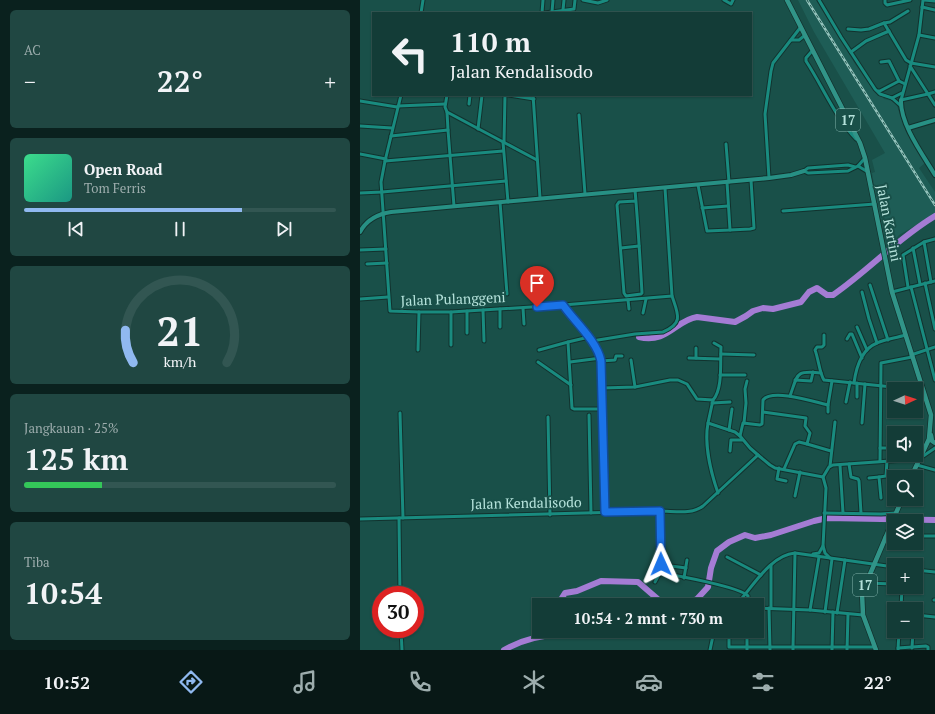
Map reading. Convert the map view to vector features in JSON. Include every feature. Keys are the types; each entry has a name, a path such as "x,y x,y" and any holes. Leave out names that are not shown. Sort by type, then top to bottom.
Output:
{"highway":[{"name":"Jalan Kartini","path":"787,0 804,36 860,143 865,158 875,204 892,292 920,382"},
{"name":"Jalan Kartini","path":"923,393 930,413 931,432 923,451"},
{"path":"931,432 932,441 935,443"},
{"name":"17","path":"914,470 918,462"},
{"name":"17","path":"875,648 863,615 862,593 887,533"}],"main road":[{"path":"901,100 901,106 908,128 935,175"},
{"path":"908,128 935,120"},
{"path":"360,232 367,222 384,213 751,180 804,171"}],"street":[{"path":"421,12 423,0"},
{"path":"542,12 543,0"},
{"path":"554,0 552,12 574,9 576,0"},
{"path":"563,10 564,0"},
{"path":"585,0 598,2 607,0"},
{"path":"724,0 731,4 733,0"},
{"path":"819,0 877,92 892,98 901,106"},
{"path":"885,0 885,4 887,5 910,0"},
{"path":"935,0 924,0 919,35 901,100 935,92"},
{"path":"922,7 935,10"},
{"path":"848,29 869,29 890,22 908,11"},
{"path":"884,23 935,105"},
{"path":"769,178 765,114 771,71 774,63 800,28"},
{"path":"851,52 866,41 888,31"},
{"path":"919,35 935,38"},
{"path":"792,40 799,40 804,36"},
{"path":"812,51 806,58 806,62 842,121 860,143"},
{"path":"881,62 889,61 899,81 905,84"},
{"path":"911,65 935,67"},
{"path":"877,92 899,81"},
{"path":"892,98 902,93"},
{"name":"Jalan Pulanggeni","path":"401,96 397,106 381,182 388,297 389,310 391,312 451,312 524,308 672,296"},
{"path":"446,96 445,104 447,112 454,206"},
{"path":"469,104 470,96"},
{"path":"478,129 482,96"},
{"path":"505,96 503,151 508,202"},
{"path":"522,96 534,97 540,198"},
{"path":"360,101 397,106 445,104"},
{"path":"447,112 537,160"},
{"path":"579,115 585,194"},
{"path":"360,126 392,128"},
{"path":"391,136 448,130"},
{"path":"726,144 730,230"},
{"path":"360,154 385,160 503,151"},
{"path":"804,171 808,173 848,171 865,158"},
{"path":"848,165 848,171"},
{"path":"804,171 808,168 848,165 856,166 868,172"},
{"path":"698,184 707,231 750,229 754,228 751,180"},
{"path":"360,193 506,181"},
{"path":"539,350 590,338 663,332 677,322 678,317 672,296 665,188"},
{"path":"635,190 636,201 642,293 640,295 626,296 624,294 618,203 636,201"},
{"path":"500,202 507,294"},
{"path":"783,211 875,204"},
{"path":"702,208 728,206"},
{"path":"935,239 924,242 903,256 935,380"},
{"path":"892,292 933,282 924,242"},
{"path":"621,248 639,246"},
{"path":"913,248 920,284"},
{"path":"360,250 386,249"},
{"path":"367,264 387,263"},
{"path":"925,283 935,329"},
{"path":"870,285 888,340"},
{"path":"862,292 877,343"},
{"path":"360,299 388,297"},
{"path":"643,314 646,299"},
{"path":"628,300 629,309"},
{"path":"563,305 590,338 601,359 605,512"},
{"path":"524,308 524,324"},
{"path":"500,309 500,327"},
{"path":"483,310 484,341"},
{"path":"467,333 468,311"},
{"path":"418,350 419,312"},
{"path":"451,312 451,345"},
{"path":"857,327 867,350"},
{"path":"847,339 850,334 852,334 862,358"},
{"path":"824,335 824,345 822,347 816,347 815,350 824,380 887,386"},
{"path":"856,397 855,383 862,358 867,350 877,343 905,335"},
{"path":"714,342 721,347 720,375 718,391 712,402 706,436 718,493"},
{"path":"569,344 573,409 602,409"},
{"path":"880,461 881,362 912,356 935,347"},
{"path":"696,348 696,358"},
{"path":"721,354 754,354"},
{"path":"570,362 601,359 615,360 616,356 622,356"},
{"path":"689,358 720,358"},
{"path":"631,360 635,387"},
{"path":"538,362 571,385"},
{"path":"790,396 798,375 802,372 821,373"},
{"path":"796,380 811,381 812,372"},
{"path":"720,375 745,375"},
{"path":"602,388 635,387 678,380 687,384 697,399 712,402 730,402"},
{"path":"740,436 742,423 744,423 746,403 745,389 747,381"},
{"path":"828,412 832,381"},
{"path":"846,402 850,382"},
{"path":"862,423 865,384"},
{"path":"744,423 761,425 763,400 765,397 770,395 790,396 828,405"},
{"path":"729,430 732,410"},
{"path":"763,412 806,418 805,425 810,434 807,444"},
{"path":"400,413 398,518 400,586"},
{"path":"589,415 591,513"},
{"path":"548,417 550,515"},
{"path":"708,423 729,430 740,436 742,440 770,465 823,477"},
{"path":"823,477 830,466 835,425"},
{"path":"730,450 731,440 742,440"},
{"path":"784,469 795,444 799,442 831,451"},
{"path":"880,448 887,448"},
{"path":"923,456 935,448"},
{"name":"Jalan Kendalisodo","path":"360,519 696,511 718,493 758,455"},
{"path":"830,466 887,461 886,476 869,478"},
{"path":"849,464 851,477 858,479 859,481 862,513"},
{"path":"840,465 843,513"},
{"path":"917,465 935,470"},
{"path":"779,468 777,479 786,481"},
{"path":"795,496 800,472"},
{"path":"823,477 826,484 823,546 826,553 831,558"},
{"path":"879,477 881,498"},
{"path":"655,582 660,573 661,560 660,511"},
{"path":"824,515 843,513 887,514"},
{"path":"923,536 935,536"},
{"path":"809,555 819,553 823,546"},
{"path":"742,598 761,574 782,556 787,554 795,553 887,566"},
{"path":"793,648 795,553"},
{"path":"727,557 761,574"},
{"path":"810,610 819,557"},
{"path":"825,612 831,558"},
{"path":"661,560 671,566 686,568"},
{"path":"684,578 687,560"},
{"path":"832,649 835,612 845,560"},
{"path":"770,648 771,565"},
{"path":"923,571 935,572"},
{"path":"660,573 702,580 746,593"},
{"path":"866,583 887,584"},
{"path":"746,593 748,598"},
{"path":"764,608 810,610 863,615"},
{"path":"847,649 848,614"},
{"path":"923,616 935,617"},
{"path":"401,638 402,650"},
{"path":"710,650 713,638"},
{"path":"729,638 729,649 875,648"},
{"path":"899,638 898,649 912,649 926,646 928,647 928,650"},
{"path":"912,649 913,638"}],"shaded area":[{"path":"798,0 816,0 855,64 878,96 881,94 884,99 893,101 897,106 906,132 925,163 919,168 935,192 935,214 899,235 887,248 872,173 875,172 872,160 885,153 814,32"}],"waterway":[{"path":"639,337 649,338 664,335 683,322 697,317 735,322 753,311 763,308 773,309 801,302 809,292 817,288 827,295 833,295 896,244 935,216"},
{"path":"698,598 708,587 711,568 717,551 729,542 745,535 755,538 771,535 827,518 935,520"},
{"path":"562,598 565,593 577,591 601,581 638,582 657,598"},
{"path":"504,650 532,638"}],"railway":[{"path":"807,0 935,205"}],"route":[{"path":"537,307 563,305 592,341 599,353 601,361 605,512 660,511 661,564"}]}
